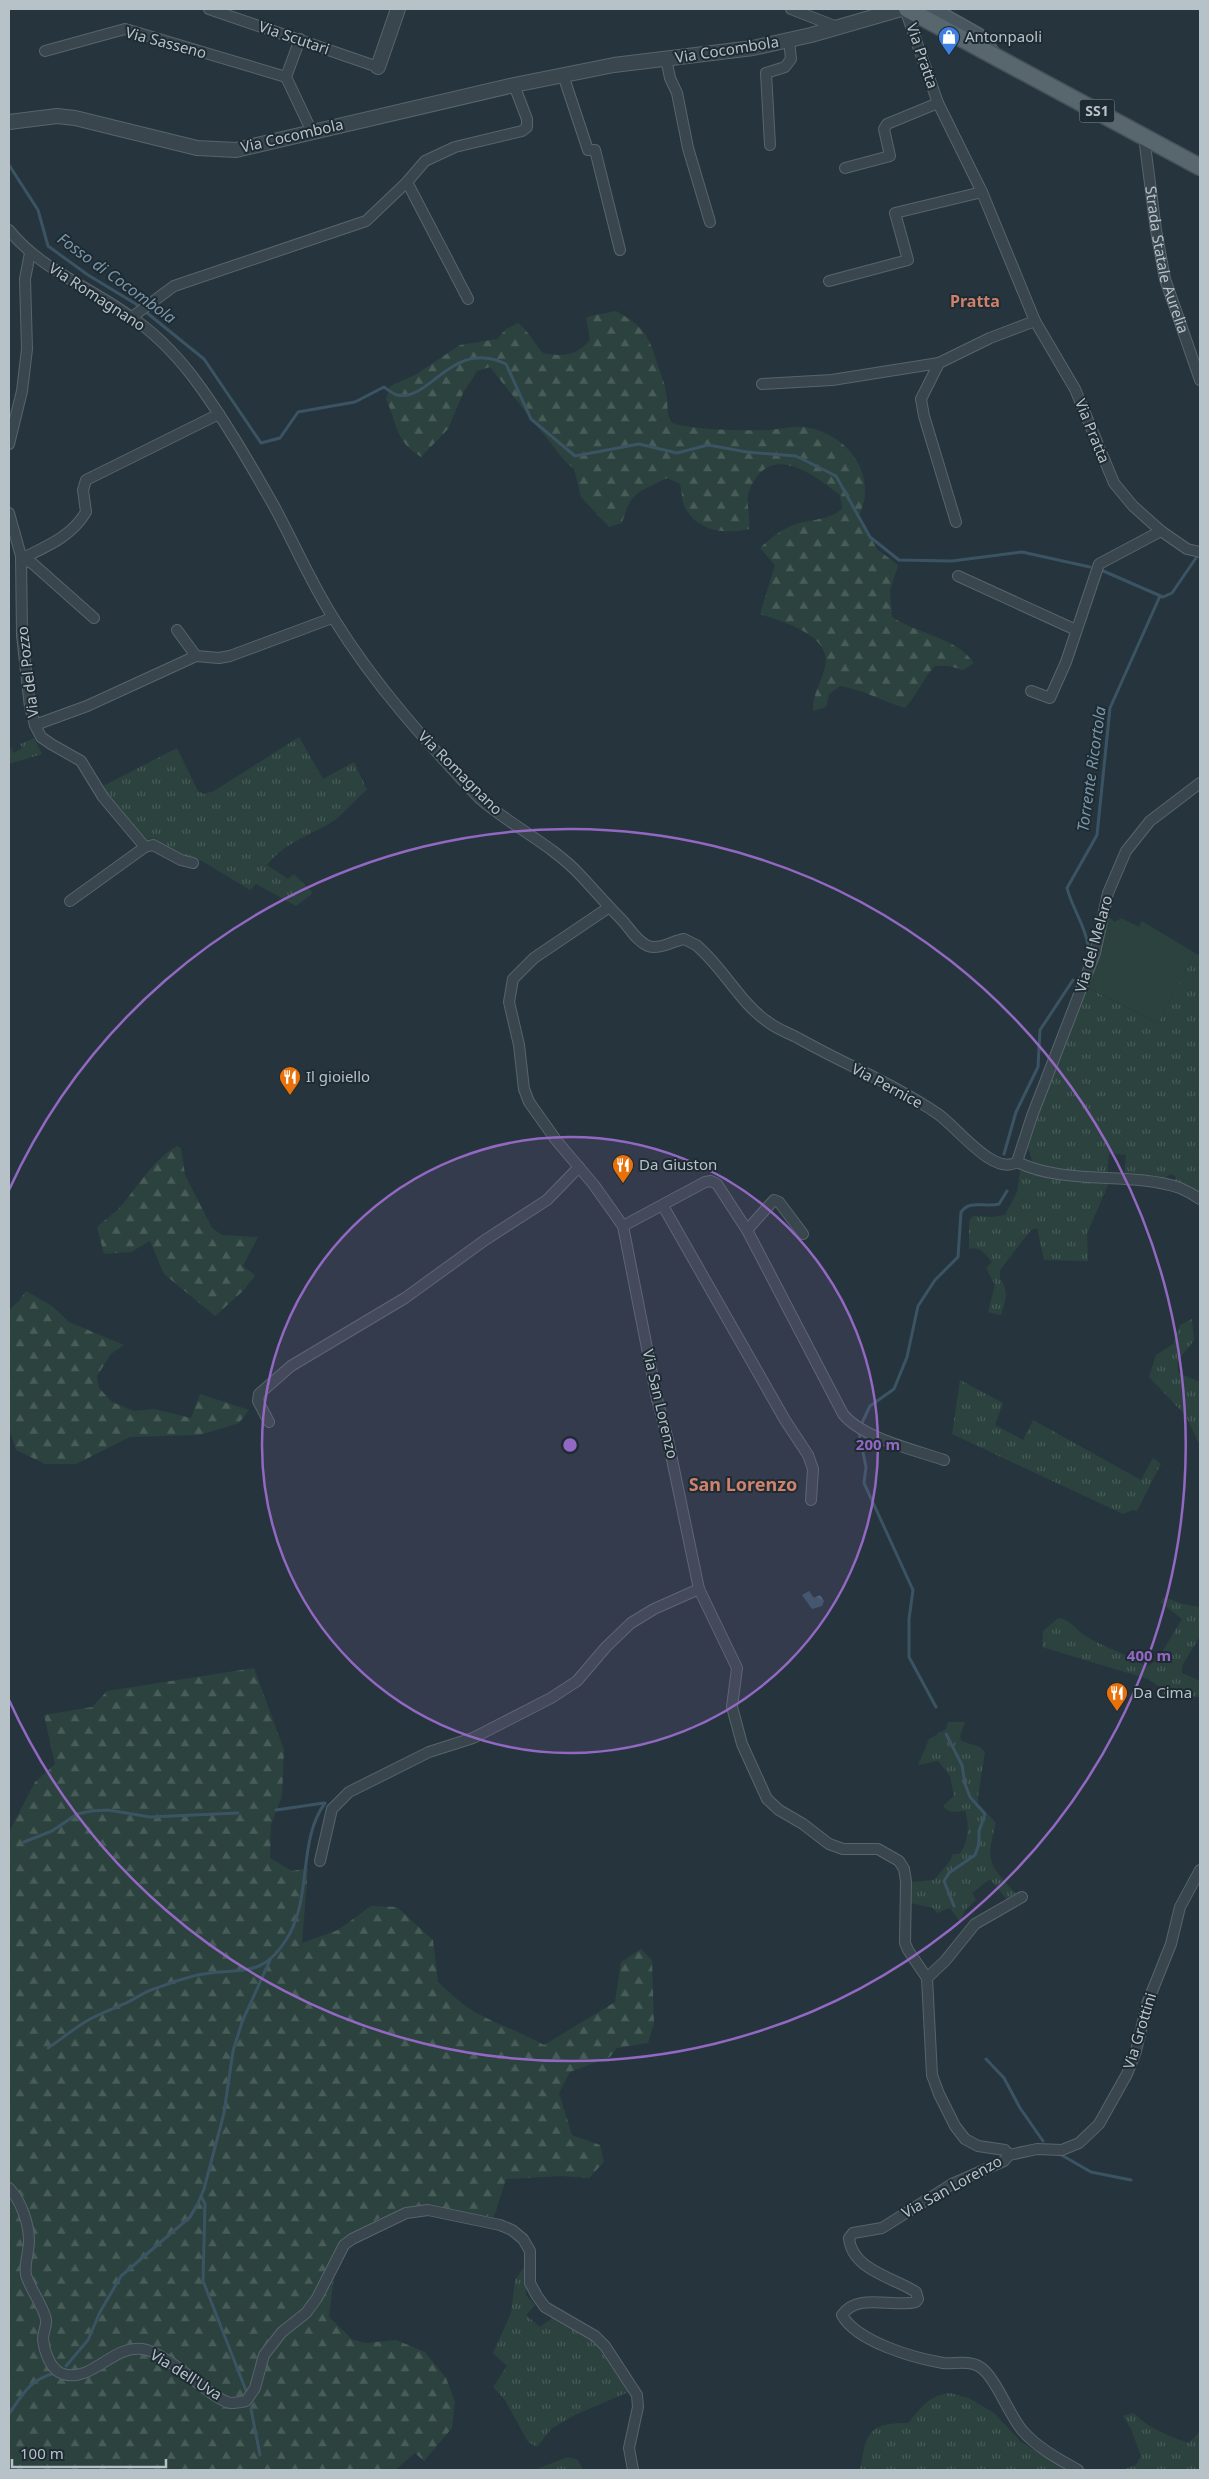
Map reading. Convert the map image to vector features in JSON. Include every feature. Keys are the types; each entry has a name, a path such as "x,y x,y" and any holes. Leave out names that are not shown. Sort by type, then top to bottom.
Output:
{"main road":[{"name":"SS1","path":"906,9 1200,167"},
{"path":"930,9 978,36 994,56"}],"street":[{"name":"Via Scutari","path":"209,9 378,67"},
{"path":"378,67 398,9"},
{"path":"791,9 837,27"},
{"name":"Via Cocombola","path":"9,122 57,116 75,118 197,148 212,150 248,148 563,75 614,66 753,48 900,9"},
{"name":"Via Pratta","path":"906,9 938,103 982,192 1036,321 1075,389 1114,483 1133,506 1161,531 1187,550 1200,552"},
{"name":"Via Sasseno","path":"45,51 125,29 286,77"},
{"path":"300,39 286,77 312,132"},
{"name":"Via Cocombola","path":"770,145 766,72 785,67 791,59 789,40"},
{"name":"Via Cocombola","path":"666,60 670,78 677,93 688,148 710,222"},
{"path":"563,75 588,150 595,150 620,250"},
{"path":"134,315 174,286 366,221 407,182 425,161 455,147 522,130 527,127 527,119 514,85"},
{"name":"Via Pratta","path":"845,168 890,156 884,129 887,124 938,103"},
{"name":"Strada Statale Aurelia","path":"1144,136 1156,230 1166,279 1200,380"},
{"path":"407,182 468,300"},
{"path":"829,280 908,260 895,213 982,192"},
{"name":"Via Romagnano","path":"9,230 30,253 134,315 166,346 193,377 219,414 274,505 332,618 387,697 479,798 570,865 608,908"},
{"path":"9,444 22,391 27,349 25,279 30,253"},
{"path":"762,384 832,380 939,363 990,338 1036,321"},
{"path":"939,363 922,399 922,406 956,522"},
{"path":"21,559 70,533 82,520 86,512 83,490 86,480 219,414"},
{"name":"Via del Pozzo","path":"9,513 21,559 22,635 30,707 34,725 41,737 81,761 104,797 145,847"},
{"path":"1031,691 1050,698 1066,662 1099,564 1161,531"},
{"path":"21,559 32,563 94,618"},
{"path":"958,576 1076,630"},
{"path":"34,725 88,706 196,656 219,658 230,656 332,618"},
{"path":"177,630 196,656"},
{"name":"Via del Melaro","path":"1015,1163 1095,953 1108,893 1126,851 1150,822 1200,783"},
{"path":"70,901 145,847 153,845 181,860 193,863"},
{"name":"Via Pernice","path":"608,908 621,918 638,939 647,945 656,947 684,939 696,945 769,1023 925,1106 949,1122 996,1163 1005,1166 1015,1163 1086,1177 1168,1185 1182,1189 1200,1199"},
{"name":"Via San Lorenzo","path":"608,908 528,962 513,979 509,1002 519,1045 524,1089 530,1102 623,1226 657,1399 668,1440 700,1589 737,1668 732,1707 734,1722 767,1799 829,1844 843,1849 878,1849 899,1861 904,1869 906,1881 905,1943 927,1978 932,2075 939,2094 955,2126 966,2138 978,2146 1005,2150 1009,2155 1004,2161 952,2184 882,2228 853,2233 849,2238 850,2245 852,2252 858,2260 916,2292 918,2299 916,2302 904,2305 884,2302 859,2304 846,2309 842,2315 846,2323 887,2347 944,2363 971,2364 981,2368 989,2376 1023,2432 1078,2470"},
{"path":"269,1422 258,1401 259,1394 291,1366 405,1298 485,1240 547,1200 579,1168"},
{"path":"623,1226 705,1182 711,1181 717,1184 747,1230 843,1414 850,1423 864,1431 944,1460"},
{"path":"747,1230 774,1200 779,1202 803,1234"},
{"path":"662,1206 785,1420 808,1455 813,1469 812,1500"},
{"path":"320,1861 332,1809 349,1792 429,1752 473,1738 551,1698 577,1681 606,1647 631,1622 700,1589"},
{"name":"Via Grottini","path":"1009,2155 1037,2149 1062,2150 1079,2143 1099,2124 1127,2074 1136,2051 1147,2004 1171,1944 1180,1908 1200,1870"},
{"path":"927,1978 945,1961 975,1924 996,1914 1022,1897"},
{"name":"Via dell'Uva","path":"9,2188 24,2213 29,2240 26,2272 30,2286 46,2319 43,2339 53,2367 62,2374 78,2375 122,2351 134,2348 146,2350 158,2354 180,2368 219,2398 230,2403 246,2401 255,2388 264,2354 282,2332 306,2313 317,2298 344,2245 352,2239 406,2213 428,2210 500,2225 512,2230 523,2239 530,2251 530,2283 536,2296 545,2306 595,2336 605,2346 637,2395 638,2407 629,2448 633,2470"}],"green space":[{"path":"616,311 638,326 650,343 664,384 668,411 672,423 706,429 734,430 770,430 804,427 828,434 848,449 856,459 864,482 865,497 859,517 877,549 898,565 890,590 892,617 957,647 974,663 963,670 949,666 935,666 905,708 840,686 829,694 826,707 813,711 816,693 825,667 825,656 821,646 814,638 793,626 760,614 775,565 760,548 775,535 793,525 824,518 842,509 840,495 801,469 779,464 768,467 759,474 748,496 749,529 723,531 715,530 699,523 692,518 685,508 680,484 667,478 638,493 629,504 622,523 609,527 581,497 574,469 564,460 490,367 477,371 463,393 448,429 421,457 412,451 401,438 386,399 390,386 415,375 460,345 497,339 506,329 518,323 543,353 569,354 580,349 590,340 586,317"},
{"path":"299,737 323,779 354,762 367,790 332,822 289,845 267,865 288,879 294,874 313,893 296,906 256,884 250,890 202,861 186,859 150,838 146,842 101,787 177,748 198,791 204,794 214,791"},
{"path":"34,738 42,754 9,764 9,744 14,753 22,748 20,744"},
{"path":"1109,917 1115,922 1121,918 1139,927 1142,921 1195,953 1158,1023 1089,988"},
{"path":"1195,953 1200,956 1200,1196 1174,1181 1176,1177 1171,1174 1162,1180 1124,1177 1126,1155 1109,1153 1107,1175 1100,1171 1098,1174 1089,1171 1087,1174 1033,1163 1028,1148 1031,1133 1062,1047 1088,988 1158,1023"},
{"path":"177,1146 181,1148 185,1175 212,1228 222,1235 258,1237 243,1266 255,1275 244,1290 215,1316 164,1274 150,1241 131,1252 104,1254 97,1227 121,1206 160,1159"},
{"path":"1020,1171 1109,1182 1087,1234 1088,1261 1044,1260 1037,1228 1031,1230 1000,1270 1000,1279 1006,1292 1001,1315 988,1312 995,1285 986,1268 992,1262 979,1250 969,1249 969,1221 973,1216 992,1217 1005,1215 1017,1192"},
{"path":"26,1291 52,1306 69,1322 124,1345 111,1354 97,1376 99,1388 112,1402 134,1411 154,1409 191,1418 200,1394 249,1410 239,1423 200,1435 130,1437 76,1464 45,1464 16,1450 9,1428 9,1310"},
{"path":"1192,1319 1194,1340 1182,1355 1178,1368 1179,1373 1200,1382 1200,1446 1186,1416 1149,1377 1156,1355 1173,1344 1180,1325"},
{"path":"960,1380 1003,1403 995,1425 1023,1440 1033,1420 1141,1480 1153,1458 1161,1464 1137,1511 1132,1510 1123,1514 952,1434"},
{"path":"1164,1597 1182,1604 1200,1607 1200,1636 1182,1666 1182,1673 1200,1681 1200,1697 1179,1696 1167,1700 1161,1688 1148,1679 1042,1647 1043,1631 1058,1618 1069,1622 1092,1640 1147,1667 1158,1659 1182,1619 1160,1602"},
{"path":"254,1668 284,1750 282,1796 271,1825 270,1858 292,1871 308,1868 302,1943 338,1930 371,1906 397,1907 433,1940 438,1982 473,2011 544,2045 615,2002 621,1962 641,1949 652,1960 654,2024 648,2043 617,2048 610,2057 570,2072 559,2093 572,2135 600,2145 604,2162 589,2178 561,2176 506,2179 494,2217 420,2206 380,2218 349,2238 334,2276 329,2317 353,2340 366,2343 396,2340 425,2352 446,2378 455,2402 452,2428 424,2461 415,2453 395,2470 9,2470 9,1832 35,1782 55,1764 44,1715 92,1707 107,1691"},
{"path":"948,1722 965,1722 960,1736 961,1741 980,1747 985,1752 978,1803 996,1823 990,1855 992,1862 1000,1876 1016,1894 1008,1901 990,1879 972,1893 976,1900 965,1910 960,1922 950,1908 937,1913 933,1908 911,1903 910,1882 934,1880 950,1861 953,1854 959,1854 966,1840 967,1816 965,1811 951,1812 944,1808 944,1805 954,1796 950,1776 938,1761 918,1765 929,1739 946,1729"},
{"path":"526,2264 526,2295 535,2305 526,2315 540,2327 552,2318 594,2342 631,2391 575,2415 551,2429 537,2447 528,2442 505,2400 493,2387 507,2366 493,2353 511,2313 515,2280"},
{"path":"950,2393 969,2398 994,2413 1021,2442 1066,2470 860,2470 867,2439 871,2433 884,2425 908,2423 931,2400"},
{"path":"1133,2413 1153,2428 1189,2443 1200,2431 1200,2470 1122,2470 1136,2465 1141,2456 1131,2429 1123,2416"},
{"path":"568,2457 578,2460 583,2470 534,2470"}],"water":[{"path":"809,1591 814,1598 820,1595 824,1601 822,1606 812,1609 802,1595"}],"waterway":[{"name":"Fosso di Cocombola","path":"9,165 38,210 48,246 88,275 136,304 204,359 261,443 280,438 298,412 355,402 384,387 397,395 409,395 421,389 456,364 471,359 487,358 506,364 531,419 575,456 639,444 677,453 708,445 747,452 796,456 836,476 870,537 899,560 952,561 1022,552 1090,567"},
{"name":"Torrente Ricortola","path":"1101,570 1163,597 1172,593 1198,555"},
{"name":"Torrente Ricortola","path":"1088,945 1067,888 1097,835 1110,708 1160,596"},
{"name":"Torrente Ricortola","path":"1004,1154 1016,1112 1038,1067 1040,1030 1073,980"},
{"name":"Torrente Ricortola","path":"861,1425 870,1406 894,1389 907,1357 918,1306 935,1280 958,1257 961,1212 969,1206 999,1204 1007,1191"},
{"name":"Torrente Ricortola","path":"859,1433 866,1467 864,1483 913,1590 909,1619 909,1657 936,1707"},
{"name":"Torrente Ricortola","path":"946,1734 962,1765 965,1784 970,1797 985,1814 979,1831 979,1844 975,1855 949,1873 944,1881 954,1906"},
{"path":"276,1810 324,1803"},
{"path":"48,2048 90,2019 153,1989 198,1975 250,1969 268,1960 286,1940 294,1924 300,1907 311,1835 316,1818 325,1803"},
{"path":"24,1842 52,1831 77,1814 91,1811 108,1810 150,1817 238,1813"},
{"path":"66,2366 88,2340 100,2312 121,2276 190,2217 198,2203 204,2189 224,2113 233,2051 242,2022 271,1958"},
{"name":"Torrente Ricortola","path":"986,2059 1004,2078 1020,2108 1043,2141"},
{"name":"Torrente Ricortola","path":"1058,2153 1091,2172 1131,2180"},
{"path":"201,2196 205,2204 203,2281 247,2393"},
{"path":"9,2414 23,2394 33,2384 55,2373"},
{"path":"251,2409 260,2455"}],"place":[{"name":"Antonpaoli","path":"949,56"},
{"name":"Il gioiello","path":"290,1096"},
{"name":"Da Giuston","path":"623,1184"},
{"name":"Da Cima","path":"1117,1712"}],"district":[{"name":"Pratta","path":"975,301"},
{"name":"San Lorenzo","path":"743,1485"}]}
